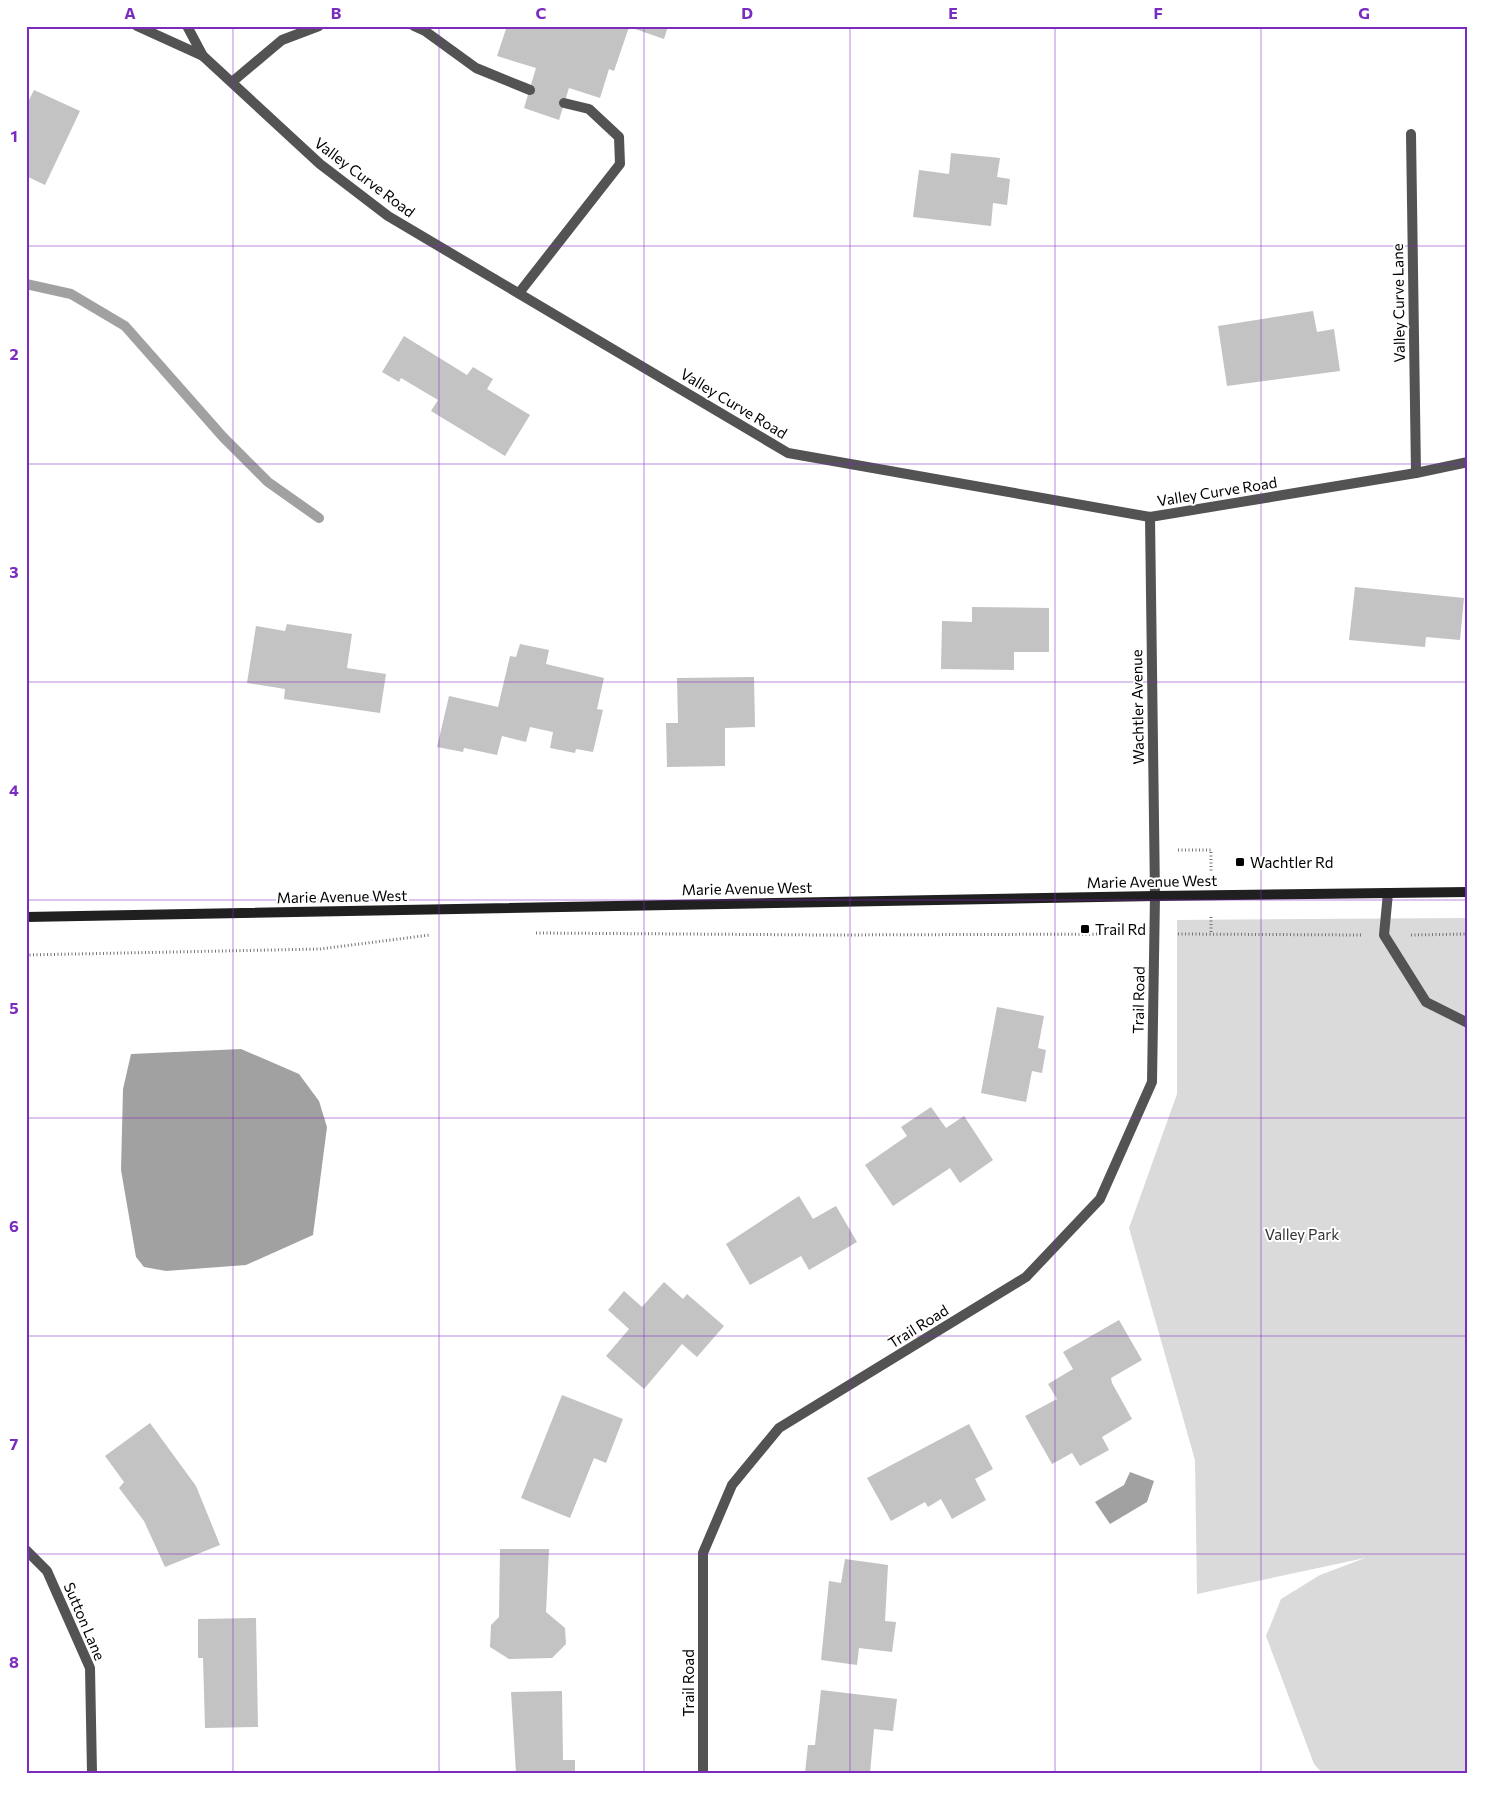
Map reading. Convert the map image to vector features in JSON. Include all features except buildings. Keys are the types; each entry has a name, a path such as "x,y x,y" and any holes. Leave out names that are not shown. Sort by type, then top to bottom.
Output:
{"street":[{"path":"137,26 203,56"},
{"name":"Valley Curve Road","path":"187,26 203,56 320,164 388,216 788,453 1150,517 1416,473 1468,462"},
{"path":"232,82 282,40 319,26"},
{"path":"414,26 425,31 476,68 530,90"},
{"path":"519,293 620,164 619,137 589,109 564,103"},
{"name":"Valley Curve Lane","path":"1411,134 1416,473"},
{"name":"Wachtler Avenue","path":"1150,517 1155,896"},
{"name":"Marie Avenue West","path":"26,917 1468,892"},
{"path":"1388,893 1384,935 1426,1002 1468,1023"},
{"name":"Trail Road","path":"703,1773 703,1554 732,1485 779,1428 1026,1277 1100,1199 1152,1082 1155,896"},
{"name":"Sutton Lane","path":"26,1550 47,1571 90,1668 92,1773"}],"path":[{"path":"1154,851 1210,850"},
{"path":"26,955 320,949 439,934"},
{"path":"528,934 1468,934"}],"green space":[{"name":"Valley Park","path":"1468,918 1468,1773 1322,1773 1314,1764 1266,1636 1281,1599 1320,1575 1365,1558 1197,1594 1195,1460 1129,1228 1177,1094 1177,920"}],"shaded area":[{"path":"241,1049 299,1074 319,1101 327,1127 313,1235 246,1265 166,1271 144,1267 136,1257 121,1170 123,1089 131,1054"},
{"path":"1130,1472 1154,1481 1147,1502 1110,1524 1095,1502 1124,1485"}],"waterway":[{"path":"26,284 71,294 125,326 223,437 268,482 319,518"}],"place":[{"name":"Wachtler Rd","path":"1240,862"},
{"name":"Trail Rd","path":"1085,929"}]}
